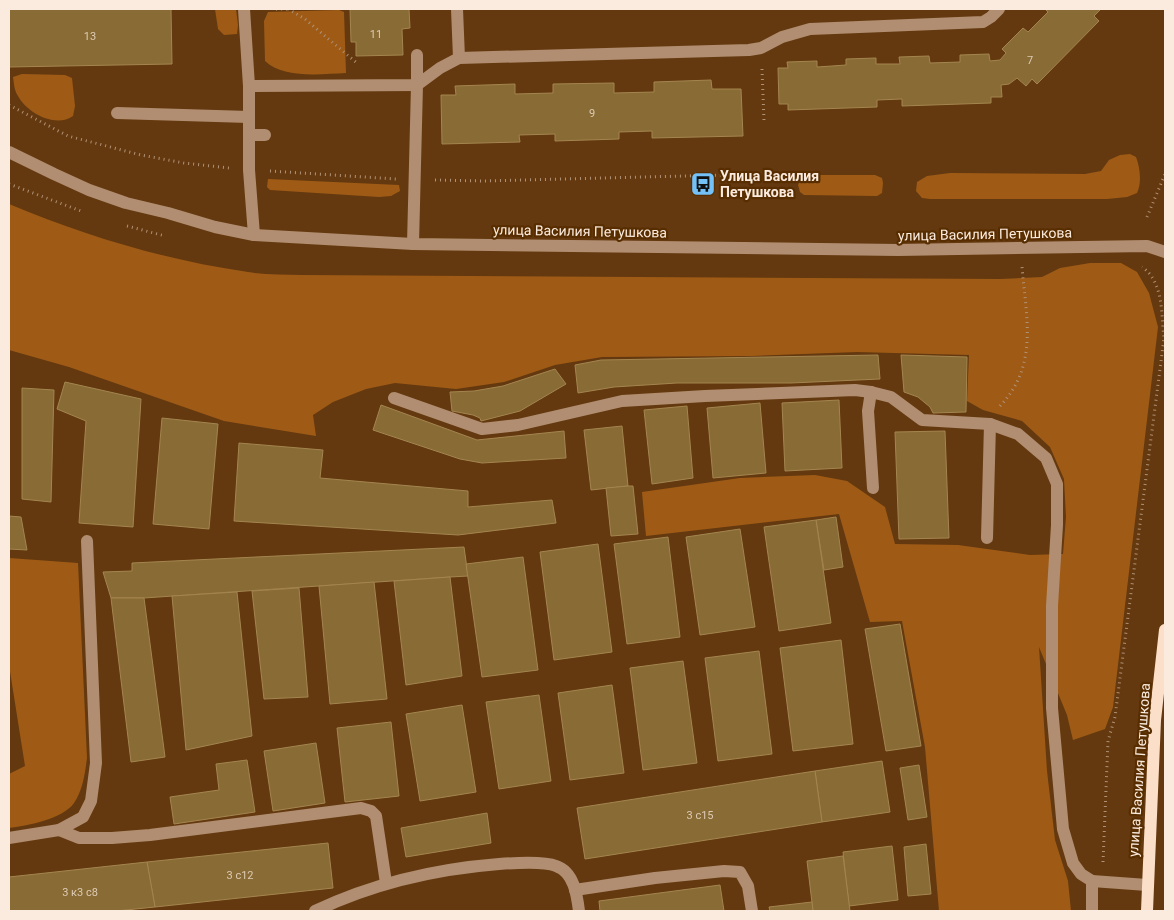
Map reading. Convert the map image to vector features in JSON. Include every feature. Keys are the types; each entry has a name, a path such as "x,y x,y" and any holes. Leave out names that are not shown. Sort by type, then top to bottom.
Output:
{"main road":[{"name":"улица Василия Петушкова","path":"1147,911 1155,720 1165,630"}],"street":[{"path":"244,9 249,86 249,170 254,236"},
{"path":"457,9 459,58"},
{"path":"249,86 418,85 440,68 459,58 734,51 761,48 782,37 810,29 983,22 999,9"},
{"path":"413,244 418,85 417,55"},
{"path":"117,114 248,117"},
{"path":"249,135 265,134"},
{"name":"улица Василия Петушкова","path":"9,152 54,174 126,203 254,236 413,244 898,250 1147,246 1165,252"},
{"path":"394,398 482,430 518,425 622,401 855,390 891,397 922,420 984,424 1018,434 1046,458 1057,484 1057,525 1052,606 1052,708 1063,829 1073,863 1082,874 1092,881 1147,885"},
{"path":"871,392 868,411 873,488"},
{"path":"984,424 987,538"},
{"path":"9,838 59,830 83,818 91,801 96,763 87,541"},
{"path":"59,830 79,838 112,838 150,835 361,808 371,811 376,816 386,883"},
{"path":"315,911 345,897 386,883 439,870 520,862 557,866 572,879 579,911"},
{"path":"575,890 655,878 724,871 740,872 748,886 752,911"},
{"path":"1092,881 1092,911"}],"path":[{"path":"276,9 288,9 304,19 330,39 347,56 392,85"},
{"path":"761,48 764,121"},
{"path":"9,105 68,136 150,157 184,163 249,170 482,182 766,174"},
{"path":"1147,216 1165,174"},
{"path":"984,424 1003,403 1020,376 1027,353 1028,330 1024,283"}],"shaded area":[{"path":"215,9 236,9 237,34 224,35 218,29"},
{"path":"339,10 344,12 346,73 292,73 273,67 265,61 264,21 268,12"},
{"path":"22,74 65,75 72,78 75,106 73,116 66,119 51,120 28,108 18,96 14,86 13,77"},
{"path":"1130,154 1136,157 1140,180 1137,193 1127,197 1107,199 930,199 922,198 916,191 917,182 927,176 950,173 1085,174 1101,171 1109,160 1120,155"},
{"path":"810,175 875,175 882,178 882,193 877,196 804,195 800,192 798,185 802,177"},
{"path":"268,179 399,185 400,191 391,196 379,197 270,190 267,187"},
{"path":"9,204 126,246 186,261 268,274 1000,279 1042,277 1060,268 1090,263 1121,263 1137,272 1149,293 1158,327 1113,707 1105,729 1073,740 1067,715 1039,647 1047,771 1055,840 1068,881 1071,911 939,911 925,747 902,621 870,622 839,514 646,536 642,492 740,478 815,475 847,481 885,507 895,544 958,545 1030,555 1063,554 1066,517 1064,479 1050,447 1022,421 983,410 967,401 969,355 857,352 752,356 602,357 555,365 504,382 456,389 395,383 366,389 333,402 313,415 316,436 224,421 69,367 9,350"},
{"path":"9,558 78,563 87,758 80,793 69,809 44,821 9,828 9,774 25,766 9,665"}],"building":[{"path":"9,9 171,9 172,64 9,67"},
{"path":"350,9 409,9 410,28 402,29 403,55 356,56 356,42 351,42"},
{"path":"1045,9 1101,9 1094,16 1099,21 1037,84 1032,79 1026,86 1017,78 1009,84 1001,85 1002,97 991,97 991,103 902,106 902,99 877,100 877,107 788,110 788,104 779,104 778,68 788,68 787,62 817,61 817,67 846,65 846,59 876,58 876,64 900,64 899,57 929,56 930,63 960,62 960,55 989,54 990,61 1000,60 1006,53 1002,49 1023,28 1028,32 1048,12"},
{"path":"711,80 712,89 741,89 743,136 652,138 652,131 619,132 619,139 555,141 555,134 519,135 520,142 442,144 441,95 456,95 455,86 515,84 515,94 553,93 553,84 614,83 614,93 654,92 654,82"},
{"path":"878,355 880,379 791,383 677,383 614,387 578,393 575,365 601,360"},
{"path":"901,355 967,357 966,412 933,413 930,407 918,397 904,392"},
{"path":"555,369 566,384 520,411 481,421 480,418 473,415 452,411 450,392 474,391 503,386"},
{"path":"65,382 141,399 133,527 79,523 86,421 57,409"},
{"path":"22,388 54,390 51,502 22,499"},
{"path":"839,400 842,468 785,471 782,403"},
{"path":"760,403 766,473 713,478 707,408"},
{"path":"381,405 477,440 564,431 566,458 482,463 460,459 373,430"},
{"path":"687,406 693,478 652,484 644,410"},
{"path":"162,418 218,424 209,529 153,524"},
{"path":"622,426 628,486 591,490 584,430"},
{"path":"945,431 949,538 899,539 895,432"},
{"path":"239,443 323,450 320,478 468,491 468,507 552,500 556,523 458,535 234,521"},
{"path":"633,486 638,534 611,536 606,488"},
{"path":"9,516 21,517 27,550 9,549"},
{"path":"836,517 843,567 824,570 816,520"},
{"path":"816,520 831,623 779,631 764,527"},
{"path":"740,529 755,627 700,635 686,537"},
{"path":"668,537 680,637 627,644 614,544"},
{"path":"598,544 612,652 554,660 540,552"},
{"path":"464,547 468,576 144,598 111,598 103,572 132,571 132,563"},
{"path":"523,557 538,670 482,677 466,564"},
{"path":"450,577 462,676 406,685 394,581"},
{"path":"374,582 387,699 330,704 319,586"},
{"path":"299,588 308,697 264,699 252,591"},
{"path":"237,592 252,736 186,750 172,596"},
{"path":"111,598 144,598 165,757 131,762"},
{"path":"900,624 921,746 886,751 865,629"},
{"path":"841,640 853,744 793,751 780,648"},
{"path":"759,651 772,754 718,761 705,658"},
{"path":"683,661 697,763 643,770 630,668"},
{"path":"612,685 624,773 570,780 558,693"},
{"path":"539,695 551,781 499,789 486,702"},
{"path":"462,705 476,792 420,801 406,714"},
{"path":"391,722 399,796 345,802 337,728"},
{"path":"316,743 325,803 273,811 264,751"},
{"path":"247,760 255,812 174,824 170,797 219,790 216,764"},
{"path":"882,761 890,812 822,822 815,771"},
{"path":"919,765 927,817 908,820 900,768"},
{"path":"815,771 822,822 585,859 577,808"},
{"path":"487,813 491,843 406,857 401,828"},
{"path":"328,843 333,888 155,907 147,862"},
{"path":"926,844 931,894 908,896 904,847"},
{"path":"892,846 898,900 849,906 843,852"},
{"path":"843,856 850,911 813,911 807,861"},
{"path":"147,862 155,907 116,911 9,911 9,877"},
{"path":"720,885 724,911 600,911 599,901"},
{"path":"812,902 813,911 770,911 769,907"}],"place":[{"name":"Улица Василия Петушкова","path":"703,184"}]}
